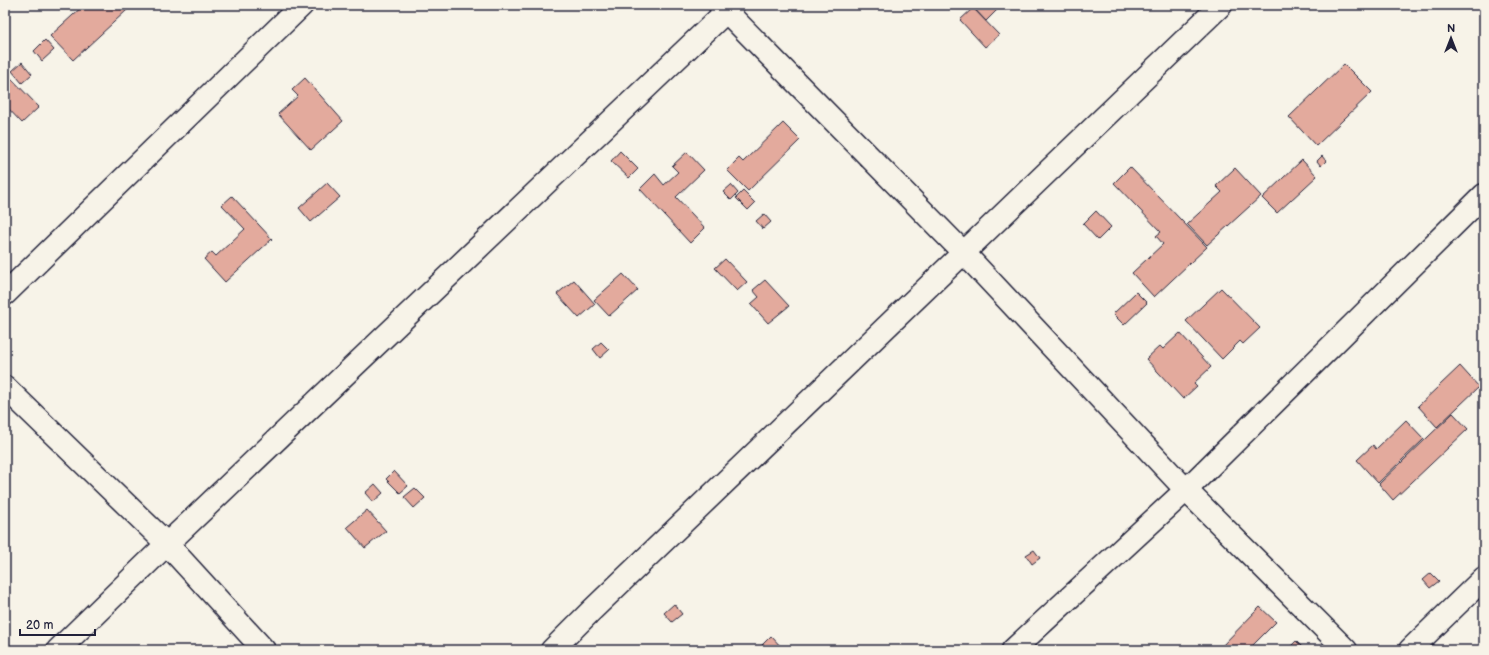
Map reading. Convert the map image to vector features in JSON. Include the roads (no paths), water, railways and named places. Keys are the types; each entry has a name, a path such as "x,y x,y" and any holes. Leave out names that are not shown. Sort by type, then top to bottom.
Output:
{"street":[{"path":"5,294 302,5"},
{"path":"552,650 963,252 1221,5"},
{"path":"58,650 727,7 963,252 1186,490 1346,650"},
{"path":"1013,650 1186,490 1484,195"},
{"path":"5,387 167,544 264,650"},
{"path":"1410,650 1484,578"}]}
